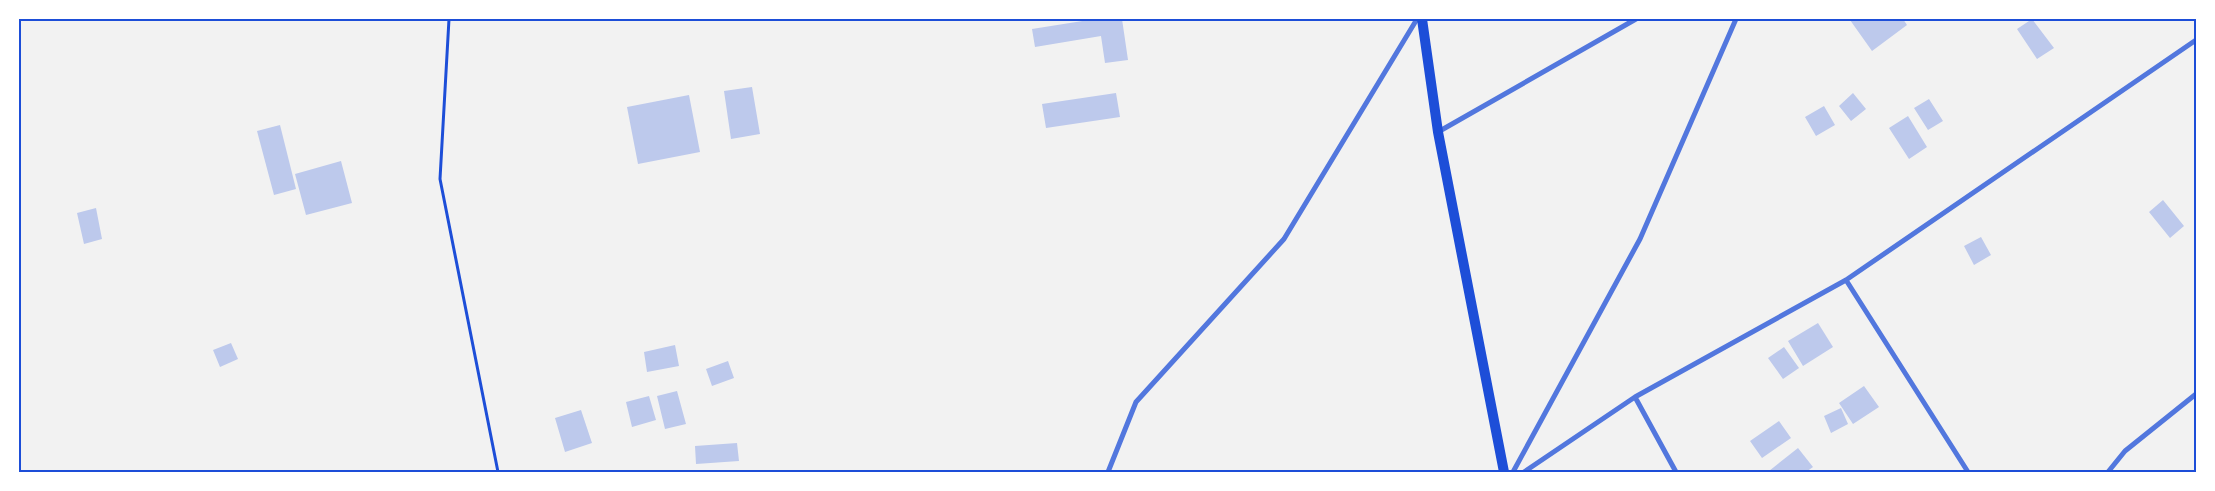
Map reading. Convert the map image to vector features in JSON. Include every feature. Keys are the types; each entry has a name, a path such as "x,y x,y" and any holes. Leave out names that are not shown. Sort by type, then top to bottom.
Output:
{"main road":[{"path":"1422,19 1438,132 1504,472"}],"street":[{"path":"1108,472 1136,402 1284,239 1417,19"},
{"path":"1438,132 1636,19"},
{"path":"1513,472 1640,239 1736,19"},
{"path":"1524,472 1635,397 1846,280 2196,40"},
{"path":"1846,280 1968,472"},
{"path":"2108,472 2125,451 2196,394"},
{"path":"1635,397 1676,472"}],"path":[{"path":"449,19 440,179 498,472"}],"building":[{"path":"1095,19 1122,19 1128,60 1105,63 1101,36 1035,47 1032,29"},
{"path":"1851,19 1903,19 1907,25 1872,51"},
{"path":"2032,19 2054,48 2037,59 2017,29"},
{"path":"752,87 760,134 731,139 724,91"},
{"path":"1116,93 1120,117 1046,128 1042,104"},
{"path":"1853,93 1866,109 1851,121 1839,106"},
{"path":"689,95 700,152 638,164 627,107"},
{"path":"1929,99 1943,121 1928,130 1914,108"},
{"path":"1824,106 1835,125 1816,136 1805,117"},
{"path":"1908,116 1927,147 1909,159 1889,128"},
{"path":"280,125 296,189 274,195 257,131"},
{"path":"341,161 352,203 306,215 295,174"},
{"path":"2163,200 2184,226 2170,238 2149,212"},
{"path":"96,208 102,239 84,244 77,213"},
{"path":"1981,237 1991,255 1974,265 1964,246"},
{"path":"1818,323 1833,347 1803,366 1788,341"},
{"path":"231,343 238,359 220,367 213,350"},
{"path":"675,345 679,366 647,372 644,352"},
{"path":"1784,347 1799,368 1783,379 1768,358"},
{"path":"728,361 734,378 712,386 706,369"},
{"path":"1864,386 1879,407 1853,424 1839,403"},
{"path":"677,391 686,424 665,429 657,396"},
{"path":"649,396 656,420 632,427 626,402"},
{"path":"1841,408 1848,424 1831,433 1824,416"},
{"path":"581,410 592,443 565,452 555,418"},
{"path":"1779,421 1791,438 1762,458 1750,441"},
{"path":"737,443 739,461 696,464 695,446"},
{"path":"1798,448 1813,467 1806,472 1769,471"}]}
